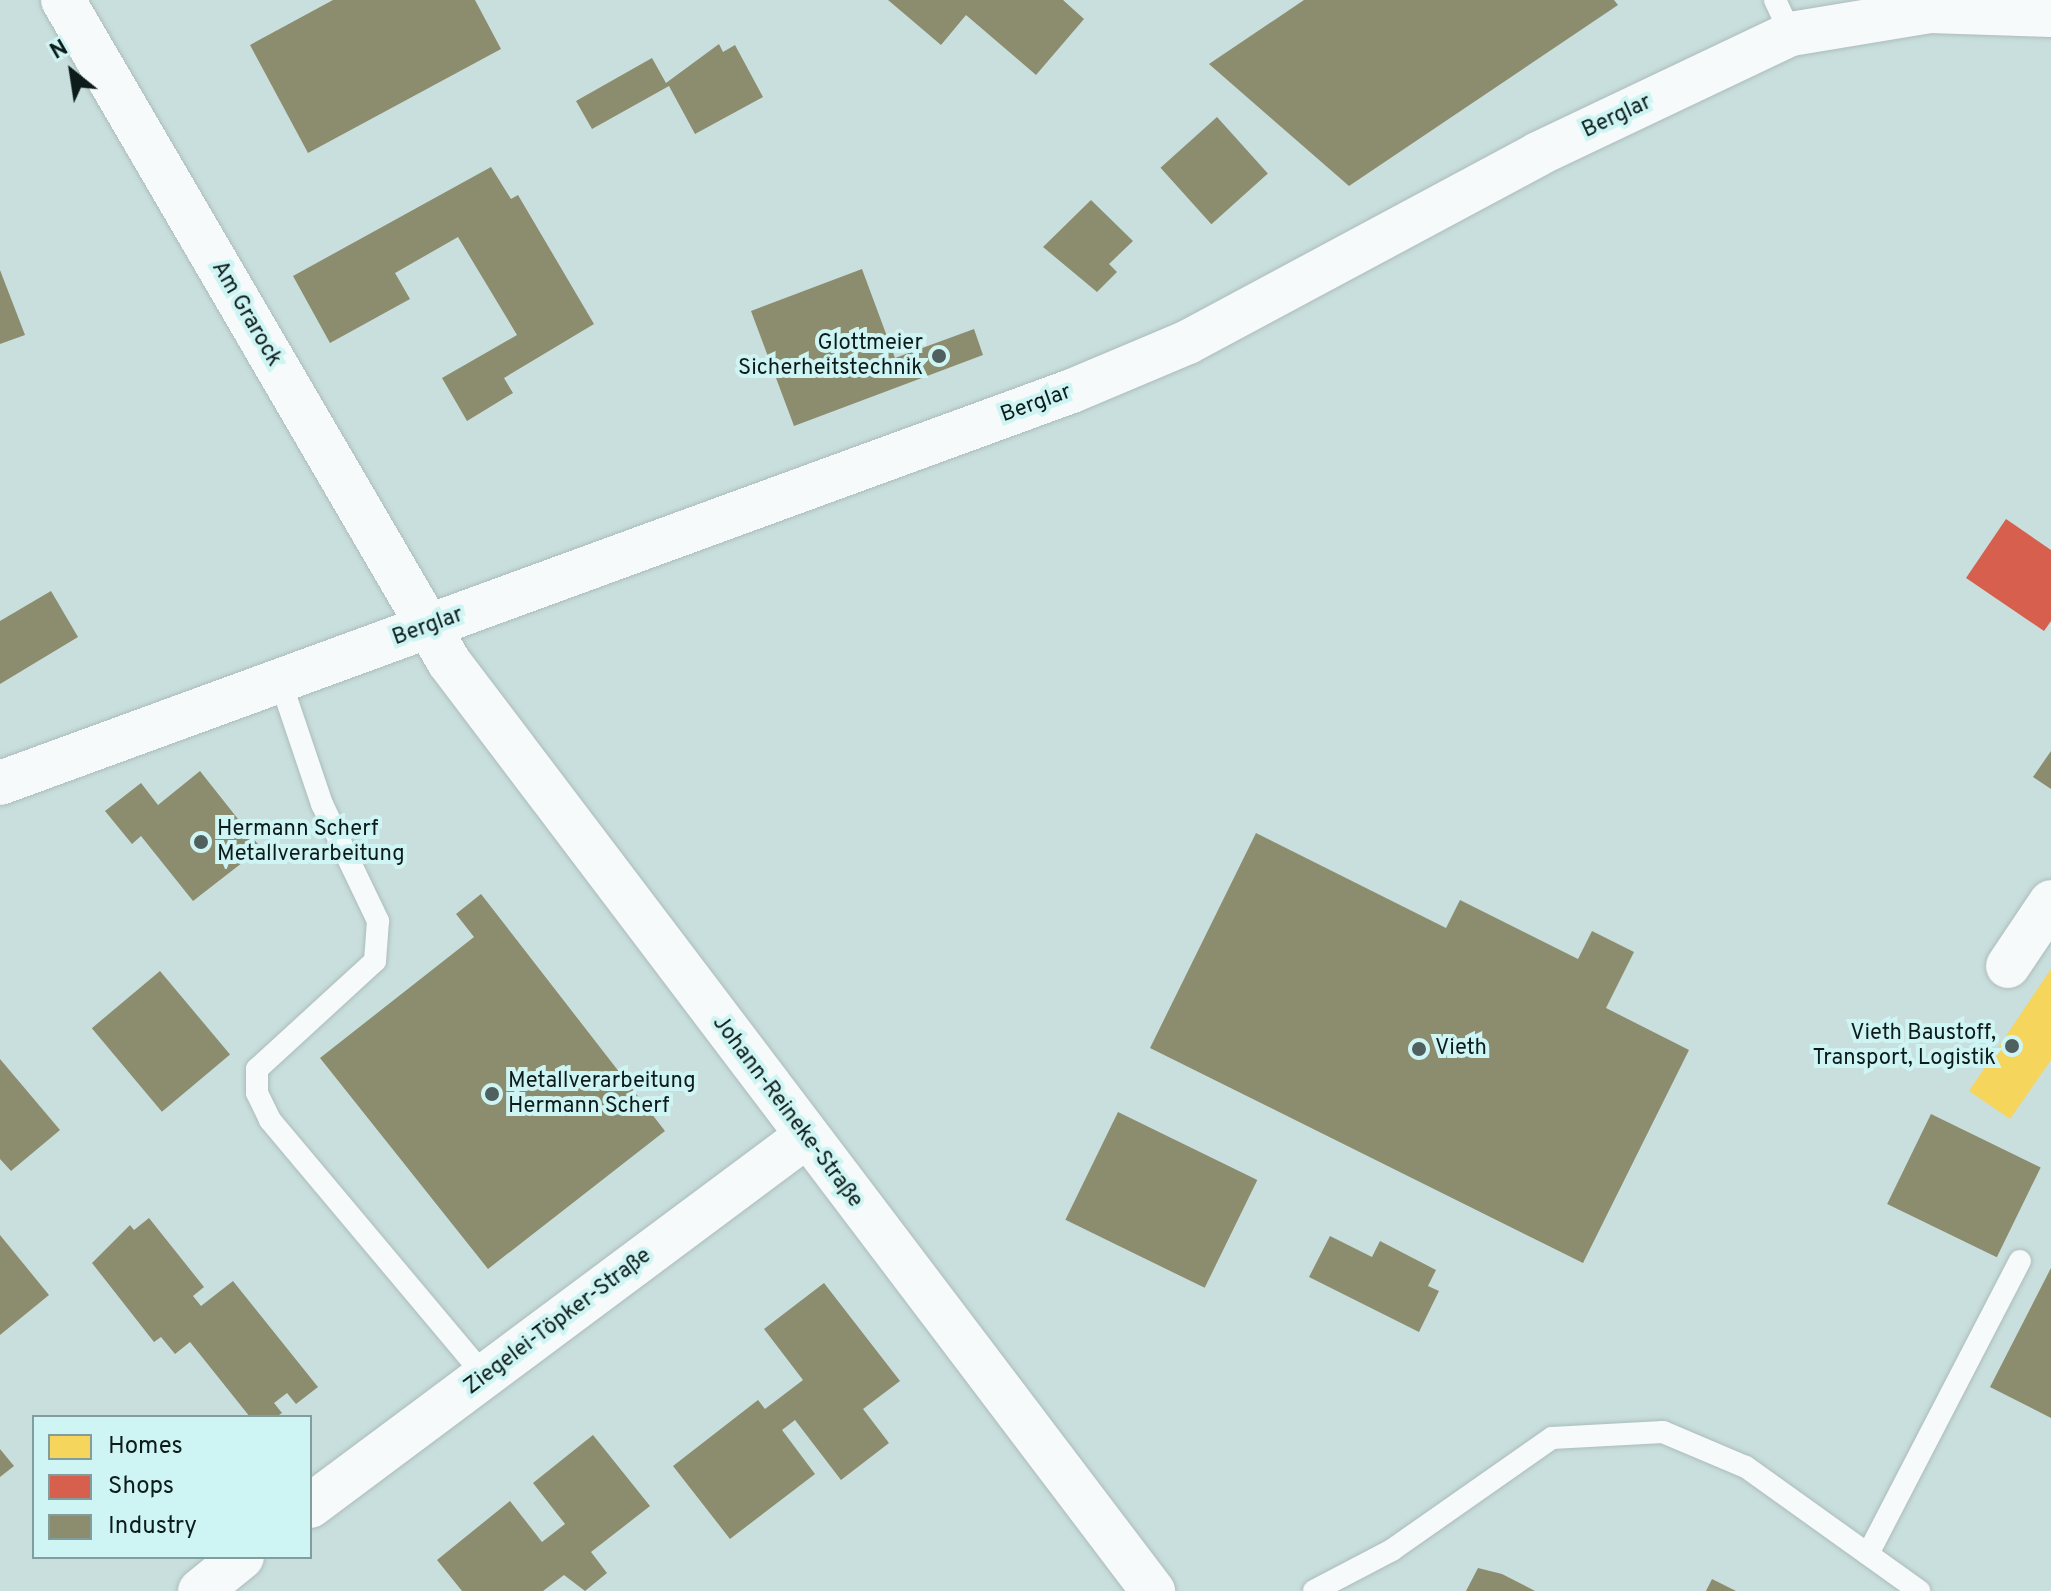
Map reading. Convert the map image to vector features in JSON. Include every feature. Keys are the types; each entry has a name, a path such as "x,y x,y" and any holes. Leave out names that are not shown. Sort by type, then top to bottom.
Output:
{"street":[{"name":"Am Grarock","path":"63,0 428,628"},
{"name":"Berglar","path":"0,783 428,628 1188,342 1538,154 1783,17 1930,11 2051,15"},
{"name":"Johann-Reineke-Straße","path":"428,628 805,1137 1153,1591"},
{"path":"2008,966 2049,909"},
{"name":"Ziegelei-Töpker-Straße","path":"312,1505 805,1137"},
{"path":"200,1591 240,1559"}],"lane":[{"path":"280,680 322,804 378,921 375,961 257,1069 257,1093 270,1120 485,1376"},
{"path":"1868,1554 2020,1261"},
{"path":"1314,1591 1392,1550 1552,1438 1663,1432 1746,1467 1919,1591"}],"building: Homes":[{"path":"2051,969 2051,1060 2010,1119 1969,1091"}],"building: Shops":[{"path":"2006,519 2051,550 2051,621 2044,631 1966,578"}],"building: Industry":[{"path":"333,0 475,0 501,49 308,153 250,45"},
{"path":"888,0 1063,0 1084,19 1036,75 966,15 941,45"},
{"path":"1304,0 1614,0 1618,5 1349,186 1209,64"},
{"path":"719,44 723,52 735,45 763,97 695,134 669,86 592,129 576,101 652,58 666,83"},
{"path":"1217,117 1268,173 1211,224 1161,168"},
{"path":"491,167 511,199 518,195 594,324 504,378 513,393 467,421 442,378 517,335 458,237 395,273 410,299 330,343 293,276"},
{"path":"1091,200 1133,241 1109,264 1117,272 1097,292 1043,247"},
{"path":"862,269 895,358 974,329 983,355 794,426 751,311"},
{"path":"0,270 25,335 0,344"},
{"path":"51,591 78,637 0,684 0,621"},
{"path":"2051,751 2051,789 2033,777"},
{"name":"Hermann Scherf Metallverarbeitung","path":"200,771 261,848 193,901 141,836 132,844 105,811 141,783 158,805"},
{"name":"Vieth","path":"1256,833 1446,928 1460,900 1578,959 1592,931 1634,952 1606,1008 1689,1050 1583,1263 1150,1048"},
{"name":"Metallverarbeitung Hermann Scherf","path":"481,894 665,1131 488,1269 320,1058 474,937 456,914"},
{"path":"160,971 230,1054 162,1112 92,1028"},
{"path":"0,1059 60,1130 11,1171 0,1159"},
{"path":"1118,1112 1257,1180 1205,1288 1065,1220"},
{"path":"1931,1114 2041,1167 1997,1257 1887,1204"},
{"path":"149,1218 204,1287 193,1296 201,1306 233,1281 318,1387 296,1404 287,1393 274,1403 282,1413 279,1415 248,1415 190,1342 175,1354 161,1337 154,1342 92,1263 130,1225 134,1230"},
{"path":"0,1235 49,1295 0,1335"},
{"path":"1330,1236 1372,1257 1380,1241 1436,1270 1428,1286 1439,1291 1419,1332 1309,1277"},
{"path":"2051,1268 2051,1418 1990,1387"},
{"path":"824,1283 900,1381 863,1409 889,1443 841,1480 795,1420 782,1430 815,1474 730,1539 673,1466 758,1400 765,1409 803,1380 764,1329"},
{"path":"593,1435 650,1506 591,1552 607,1573 585,1591 564,1575 543,1591 462,1591 437,1560 510,1501 542,1542 565,1524 533,1483"},
{"path":"0,1449 14,1466 0,1477"},
{"path":"1478,1568 1502,1574 1535,1591 1466,1591"},
{"path":"1712,1579 1736,1591 1706,1591"}],"place":[{"name":"Glottmeier Sicherheitstechnik","path":"939,356"},
{"name":"Hermann Scherf Metallverarbeitung","path":"201,842"},
{"name":"Vieth Baustoff, Transport, Logistik","path":"2012,1046"},
{"name":"Vieth","path":"1419,1049"},
{"name":"Metallverarbeitung Hermann Scherf","path":"492,1094"}]}
